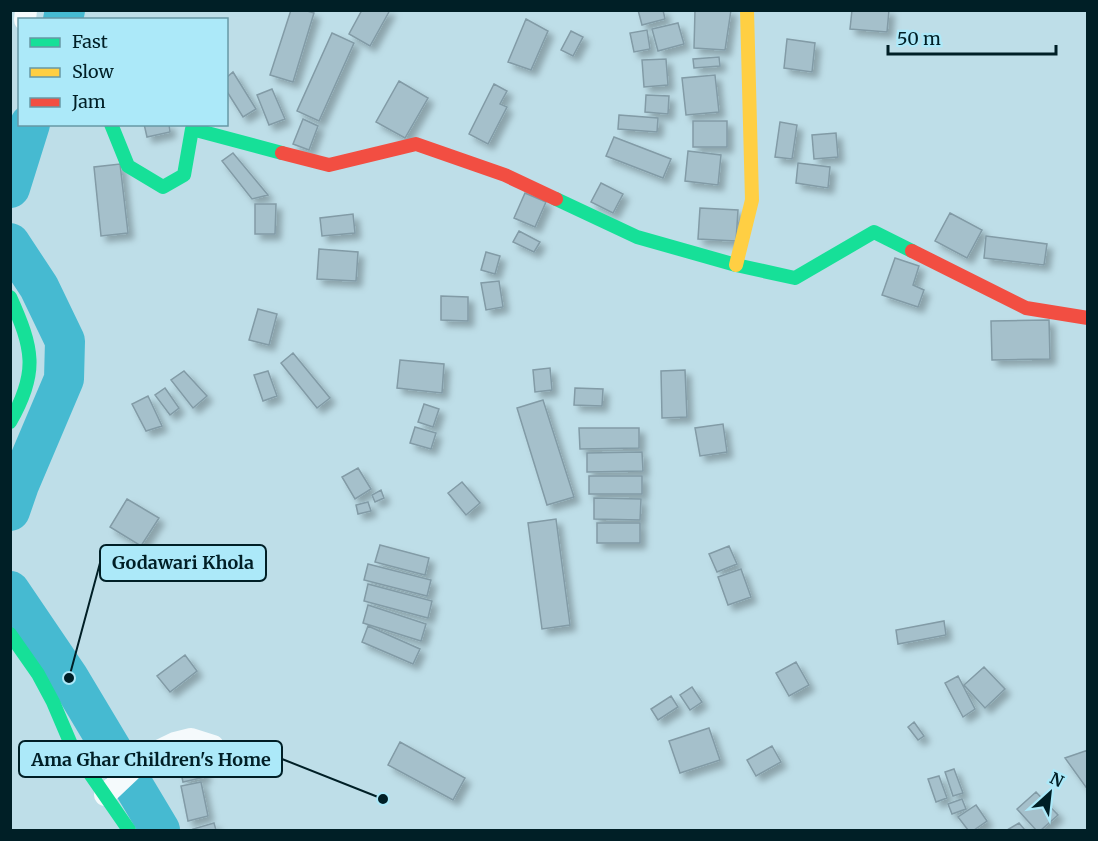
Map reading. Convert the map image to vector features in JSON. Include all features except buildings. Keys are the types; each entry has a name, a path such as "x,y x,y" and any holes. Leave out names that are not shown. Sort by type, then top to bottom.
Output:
{"street":[{"path":"736,265 752,200 747,10"},
{"path":"112,126 128,166 163,187 184,175 192,129 329,165 416,144 505,175 637,237 736,265 795,278 874,232 1026,308 1088,318"},
{"path":"10,297 29,347 30,367 24,395 10,422"},
{"path":"10,634 38,674 73,749 129,831"},
{"path":"105,795 144,758 191,739 213,746"}],"waterway":[{"path":"63,18 65,10"},
{"path":"10,188 29,126"},
{"path":"10,243 39,287 65,341 64,379 10,511"},
{"path":"10,591 69,678 160,830"}],"traffic: fast":[{"path":"112,126 128,166 163,187 184,175 192,129 282,153"},
{"path":"556,199 637,237 736,265 795,278 874,232 912,251"},
{"path":"10,297 24,331 30,360 25,389 10,422"},
{"path":"10,634 38,674 73,749 129,830"}],"traffic: slow":[{"path":"736,265 752,200 747,10"}],"traffic: jam":[{"path":"282,153 329,165 416,144 505,175 556,199"},
{"path":"912,251 1026,308 1088,318"}],"place":[{"name":"Godawari Khola","path":"69,678"},
{"name":"Ama Ghar Children's Home","path":"383,799"}]}
